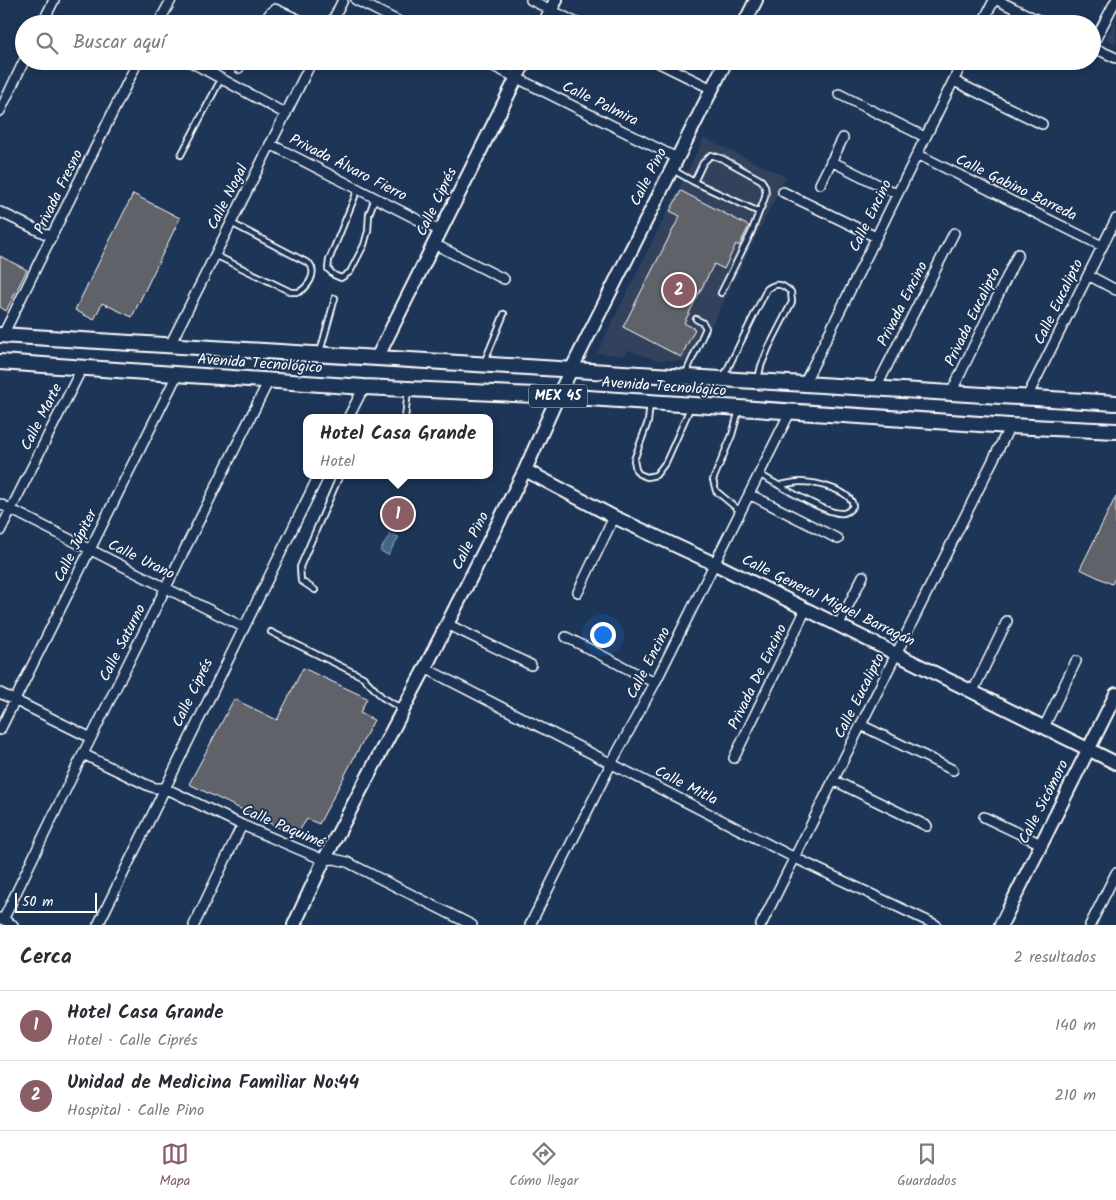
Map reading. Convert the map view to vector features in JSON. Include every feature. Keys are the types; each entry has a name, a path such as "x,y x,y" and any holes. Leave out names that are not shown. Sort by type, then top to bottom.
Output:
{"main road":[{"name":"Avenida Tecnológico","path":"2,335 1116,403"},
{"name":"Avenida Tecnológico","path":"0,362 364,387 558,396 1010,426 1116,430"}],"street":[{"path":"46,15 54,0"},
{"path":"163,15 171,0"},
{"path":"335,15 342,0"},
{"path":"356,0 386,15"},
{"path":"532,0 553,5 567,15"},
{"path":"748,15 756,0"},
{"path":"987,15 995,0 1027,15"},
{"path":"1101,29 1116,0"},
{"path":"268,15 275,9 289,15"},
{"path":"1101,50 1116,58"},
{"path":"1,105 19,70"},
{"name":"Privada Fresno","path":"2,335 134,70"},
{"path":"205,70 286,114"},
{"name":"Calle Nogal","path":"170,345 308,70"},
{"name":"Calle Palmira","path":"501,70 674,164"},
{"name":"Calle Ciprés","path":"377,358 521,70"},
{"path":"673,70 712,89"},
{"name":"Calle Pino","path":"294,925 324,860 404,710 525,470 558,396 722,70"},
{"name":"Calle Encino","path":"804,384 959,70"},
{"path":"954,81 1042,124"},
{"path":"839,94 925,138"},
{"path":"820,184 843,138"},
{"name":"Privada Álvaro Fierro","path":"270,144 440,231"},
{"name":"Calle Gabino Barreda","path":"917,154 1102,246"},
{"path":"831,161 898,194"},
{"path":"783,192 876,237"},
{"path":"0,212 52,237"},
{"name":"Calle Eucalipto","path":"1027,397 1116,219"},
{"name":"Privada Encino","path":"876,388 954,233"},
{"path":"434,244 504,279"},
{"name":"Privada Eucalipto","path":"952,393 1018,254"},
{"path":"1088,275 1116,290"},
{"name":"Calle Marte","path":"0,531 82,368"},
{"name":"Calle Júpiter","path":"0,730 177,374"},
{"name":"Calle Saturno","path":"2,919 82,754 269,380"},
{"path":"350,414 364,387"},
{"name":"Calle Encino","path":"530,925 611,764 655,682 790,412"},
{"name":"Calle Eucalipto","path":"761,925 1010,426"},
{"name":"Calle General Miguel Barragán","path":"525,470 614,517 714,563 1116,763"},
{"name":"Calle Ciprés","path":"98,925 317,479"},
{"path":"749,494 838,539"},
{"name":"Calle Urano","path":"0,504 244,627"},
{"path":"578,592 614,517"},
{"path":"838,626 863,576"},
{"name":"Privada De Encino","path":"734,758 806,609"},
{"path":"972,692 1007,622"},
{"path":"447,624 531,665"},
{"path":"566,637 655,682"},
{"path":"1044,727 1076,661"},
{"name":"Calle Mitla","path":"425,668 795,858 936,925"},
{"path":"0,693 91,738"},
{"name":"Calle Sicómoro","path":"1001,925 1114,702"},
{"path":"861,724 953,770"},
{"name":"Calle Paquimé","path":"82,754 149,786 165,788 242,826 324,860 334,859 348,862 472,925"},
{"path":"833,780 927,826"},
{"path":"984,817 1041,844"},
{"path":"194,925 242,826"},
{"path":"1090,925 1116,873"},
{"path":"2,919 13,925"}],"lane":[{"path":"181,154 220,78"},
{"path":"694,182 697,173 708,157 714,155 765,184 766,194 751,233 721,293"},
{"path":"674,164 694,182 759,212"},
{"path":"358,189 329,260 328,269 334,275 341,278 346,275 356,260 367,236 369,214 375,198"},
{"path":"215,255 291,292 302,291 308,284 313,273 310,264 231,223"},
{"path":"722,379 766,289 773,284 781,285 791,292 792,302 769,346 757,380"},
{"path":"319,354 335,298"},
{"path":"484,364 504,314"},
{"path":"684,376 706,328 703,323 696,319"},
{"path":"405,414 408,389"},
{"path":"650,402 648,422 634,455 634,464 639,474 647,477 656,475 666,462 691,405"},
{"path":"739,408 732,436 713,480 713,487 740,511"},
{"path":"759,474 780,486 834,512 841,514 847,512 853,506 851,498 845,494 812,483 791,482 780,486"},
{"path":"315,590 301,581 300,567 338,479"},
{"path":"271,632 363,677 382,697 404,710"}],"shaded area":[{"path":"1116,19 1116,44 1106,39"},
{"path":"704,138 786,177 693,362 656,360 628,350 624,356 597,353"},
{"path":"390,534 399,537 388,555 380,551"}],"building":[{"path":"681,191 749,226 739,246 736,244 724,269 714,264 684,323 695,329 681,357 623,327 680,216 670,211"},
{"path":"133,194 180,218 132,317 102,303 94,320 75,310"},
{"path":"0,256 27,270 6,311 0,307"},
{"path":"1116,496 1116,576 1112,584 1080,569"},
{"path":"303,668 367,698 360,713 374,720 319,824 307,819 296,836 189,784 234,699 277,720"}],"place":[{"name":"Unidad de Medicina Familiar No:44","path":"679,290"},
{"name":"Hotel Casa Grande","path":"398,514"}]}
